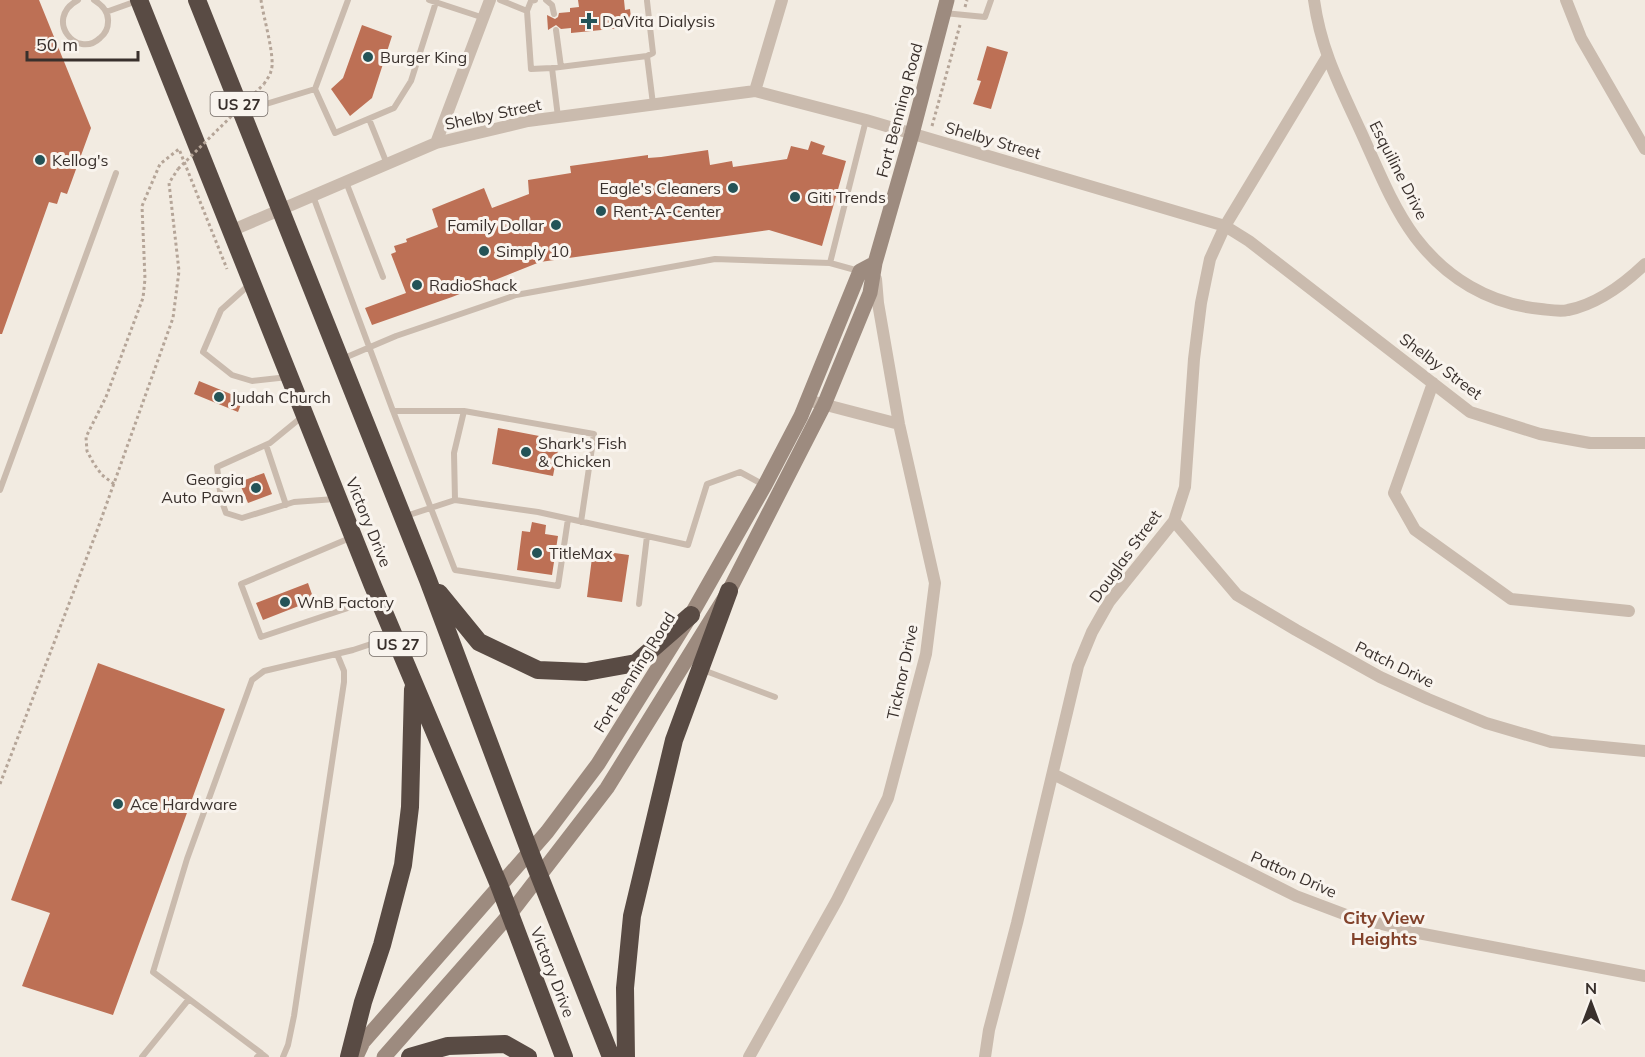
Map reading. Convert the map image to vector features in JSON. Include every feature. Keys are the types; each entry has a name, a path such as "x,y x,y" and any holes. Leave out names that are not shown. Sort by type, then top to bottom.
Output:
{"highway":[{"name":"Victory Drive","path":"140,0 378,598 499,885 564,1057"},
{"name":"Victory Drive","path":"197,0 282,208 428,580 530,852 611,1057"},
{"path":"428,580 479,642 538,670 586,672 636,663 691,615"},
{"path":"626,1057 625,988 632,916 674,740 729,591"},
{"path":"349,1057 403,865 410,807 414,681"},
{"path":"410,1057 448,1046 505,1044 528,1057"}],"street":[{"path":"436,143 490,0"},
{"path":"755,91 782,0"},
{"name":"Esquiline Drive","path":"1314,0 1318,30 1327,57 1392,197 1415,236 1447,272 1484,296 1532,308 1566,311 1598,300 1628,280 1645,264"},
{"path":"1566,0 1581,38 1645,149"},
{"name":"Fort Benning Road","path":"384,1057 510,914 607,788 729,591 824,405 870,293 875,263 945,6"},
{"name":"Douglas Street","path":"985,1057 989,1029 1078,666 1092,632 1109,602 1174,521 1185,487 1194,359 1201,303 1210,259 1225,226 1327,57"},
{"name":"Shelby Street","path":"233,230 436,143 528,121 755,91 866,120 1225,226 1249,241 1470,412 1540,434 1590,443 1645,443"},
{"path":"860,271 875,263"},
{"name":"Ticknor Drive","path":"749,1057 837,900 888,798 926,654 935,583 899,424 878,303 875,263"},
{"name":"Fort Benning Road","path":"356,1057 363,1042 530,852 598,764 691,615 765,485 807,400 860,271"},
{"path":"1433,383 1395,493 1415,530 1511,599 1629,611"},
{"path":"807,400 899,424"},
{"name":"Patch Drive","path":"1174,521 1238,594 1296,630 1380,677 1486,723 1551,742 1645,751"},
{"name":"Patton Drive","path":"1053,774 1296,896 1349,916 1418,933 1645,976"}],"lane":[{"path":"78,0 66,9 63,24 69,37 75,41 90,44 102,37 108,23 106,12 100,3 94,0"},
{"path":"106,12 140,0"},
{"path":"348,0 315,89 335,133 394,108 411,81 432,1 484,18"},
{"path":"500,0 527,10"},
{"path":"535,0 531,1 527,10 531,69 646,56 653,53 646,1"},
{"path":"546,0 552,5 554,14"},
{"path":"945,6 963,15 985,17 991,0"},
{"path":"556,30 561,67"},
{"path":"646,56 653,104"},
{"path":"552,68 558,117"},
{"path":"242,111 315,89"},
{"path":"369,119 387,164"},
{"path":"830,263 866,120"},
{"path":"0,490 116,173"},
{"path":"346,181 383,277"},
{"path":"313,195 369,348 455,570 558,586 568,519"},
{"path":"341,359 396,336 526,293 715,259 830,263 860,271"},
{"path":"253,281 220,310 203,352 232,375 252,381 291,377"},
{"path":"393,411 464,411 594,434 581,522"},
{"path":"455,500 453,453 464,411"},
{"path":"305,414 266,445 217,467 221,499 226,513 242,518 286,505 338,498"},
{"path":"266,445 286,505"},
{"path":"403,517 455,500 538,512 688,545 707,484 740,472 765,485"},
{"path":"639,604 647,536"},
{"path":"354,537 241,584 261,637 378,598"},
{"path":"261,1056 153,972 187,859 252,680 264,671 337,654 395,636"},
{"path":"283,1057 288,1045 294,1012 344,682 344,671 337,654"},
{"path":"700,669 776,697"},
{"path":"142,1057 189,999"}],"path":[{"path":"0,784 114,484 173,318 179,271 169,183 178,169 264,84 272,71 273,58 261,0"},
{"path":"931,139 932,125 967,0"},
{"path":"114,484 102,475 94,464 87,451 86,437 106,397 143,298 142,206 160,164 179,149 227,269"}],"building":[{"name":"Kellog's","path":"0,0 39,0 91,128 67,194 61,192 57,204 49,202 2,334 0,334"},
{"name":"DaVita Dialysis","path":"578,0 624,0 625,10 630,9 632,27 571,33 571,28 561,29 556,25 548,30 547,15 555,19 559,13 570,12 570,8 579,7"},
{"name":"Burger King","path":"362,25 392,36 372,98 350,116 331,89 343,78"},
{"path":"987,46 1008,52 991,109 973,104 981,81 977,80"},
{"path":"811,141 825,146 822,154 846,161 822,246 769,230 540,262 452,297 372,325 365,308 406,293 391,254 396,252 394,246 438,227 432,209 484,188 492,208 529,194 528,180 571,173 570,166 648,155 648,158 661,157 708,150 710,165 732,161 733,167 787,159 791,146 808,150"},
{"name":"Judah Church","path":"199,381 243,399 238,412 194,394"},
{"name":"Shark's Fish & Chicken","path":"498,428 560,440 553,476 492,464"},
{"name":"Georgia Auto Pawn","path":"264,473 272,494 248,503 239,482"},
{"name":"TitleMax","path":"532,522 546,525 545,534 558,536 552,575 517,570 522,531 530,532"},
{"path":"593,550 629,555 622,602 587,597"},
{"name":"WnB Factory","path":"308,583 314,600 263,620 256,603"},
{"name":"Ace Hardware","path":"98,663 225,709 113,1015 22,986 50,913 11,900"}],"place":[{"name":"DaVita Dialysis","path":"589,21"},
{"name":"Burger King","path":"368,57"},
{"name":"Kellog's","path":"40,160"},
{"name":"Eagle's Cleaners","path":"733,188"},
{"name":"Giti Trends","path":"795,197"},
{"name":"Rent-A-Center","path":"601,211"},
{"name":"Family Dollar","path":"556,225"},
{"name":"Simply 10","path":"484,251"},
{"name":"RadioShack","path":"417,285"},
{"name":"Judah Church","path":"219,397"},
{"name":"Shark's Fish & Chicken","path":"526,452"},
{"name":"Georgia Auto Pawn","path":"256,488"},
{"name":"TitleMax","path":"537,553"},
{"name":"WnB Factory","path":"285,602"},
{"name":"Ace Hardware","path":"118,804"}],"district":[{"name":"City View Heights","path":"1384,927"}]}
